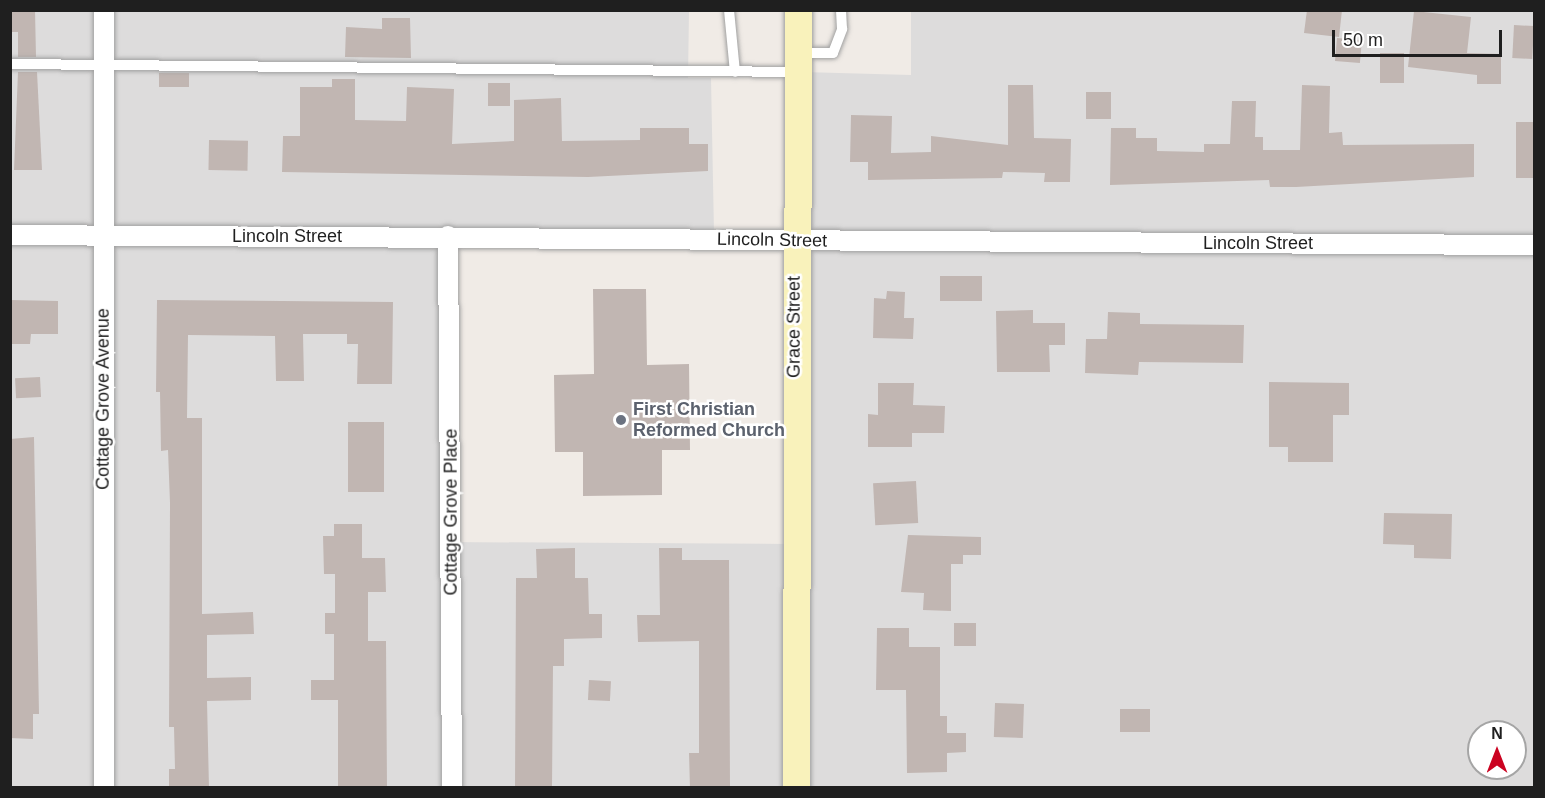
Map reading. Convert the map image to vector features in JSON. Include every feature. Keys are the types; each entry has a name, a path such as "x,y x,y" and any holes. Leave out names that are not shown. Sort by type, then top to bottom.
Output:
{"street":[{"name":"Cottage Grove Avenue","path":"104,10 104,788"},
{"name":"Grace Street","path":"796,788 794,240 798,10"},
{"name":"Lincoln Street","path":"10,235 448,236 1534,245"},
{"name":"Cottage Grove Place","path":"448,236 452,788"}],"lane":[{"path":"729,10 735,72"},
{"path":"10,64 735,72 797,63 833,53 840,36 841,10"}],"shaded area":[{"path":"11,11 689,11 688,78 711,78 714,233 11,228"},
{"path":"911,11 1534,11 1534,787 807,787 803,72 911,75"},
{"path":"11,240 443,243 445,542 788,544 788,787 11,788"}],"building":[{"path":"10,10 35,10 36,57 18,57 18,32 10,32"},
{"path":"1307,10 1342,10 1339,37 1304,33"},
{"path":"1414,11 1471,17 1467,53 1501,54 1501,84 1477,84 1477,75 1408,67"},
{"path":"382,18 410,18 411,58 345,57 346,27 382,29"},
{"path":"1514,25 1534,26 1532,59 1512,58"},
{"path":"1337,38 1362,40 1360,63 1335,61"},
{"path":"1380,53 1404,53 1404,83 1380,83"},
{"path":"18,72 37,72 42,170 14,170"},
{"path":"159,73 189,73 189,87 159,87"},
{"path":"332,79 355,79 355,120 406,121 407,87 454,89 452,144 514,141 514,100 561,98 562,141 640,140 640,128 689,128 689,144 708,144 708,171 588,177 282,172 283,136 300,136 300,87 332,87"},
{"path":"488,83 510,83 510,106 488,106"},
{"path":"1008,85 1033,85 1034,138 1071,139 1070,182 1044,182 1045,173 1003,172 1002,178 868,180 868,162 850,162 851,115 892,116 891,153 931,152 931,136 1008,145"},
{"path":"1302,85 1330,86 1329,133 1342,132 1343,145 1474,144 1474,177 1296,187 1270,187 1269,180 1110,185 1111,128 1136,128 1136,138 1157,138 1157,151 1204,152 1204,144 1230,144 1232,101 1256,101 1255,137 1263,137 1263,150 1300,150"},
{"path":"1086,92 1111,92 1111,119 1086,119"},
{"path":"1516,122 1534,122 1534,178 1516,178"},
{"path":"209,140 248,141 247,171 208,170"},
{"path":"940,276 982,276 982,301 940,301"},
{"path":"593,289 646,289 647,365 689,364 690,450 662,450 662,495 583,496 583,452 555,452 554,375 594,374"},
{"path":"887,291 905,292 904,318 914,318 913,339 873,338 874,298 886,299"},
{"path":"10,300 58,301 58,334 31,334 30,344 10,344"},
{"path":"157,300 393,302 392,384 357,384 358,344 347,344 347,334 303,334 304,381 276,381 275,336 188,335 187,418 202,418 202,614 253,612 254,634 207,635 207,678 251,677 251,700 207,701 209,788 169,788 169,769 175,769 174,727 169,727 170,503 168,450 161,451 160,392 156,392"},
{"path":"1033,310 1033,323 1065,323 1065,345 1049,345 1050,372 997,372 996,311"},
{"path":"1108,312 1140,313 1140,324 1244,325 1243,363 1139,362 1138,375 1085,373 1086,339 1107,339"},
{"path":"40,377 41,397 16,398 15,378"},
{"path":"1269,382 1349,383 1349,415 1333,415 1333,462 1288,462 1288,447 1269,447"},
{"path":"878,383 914,383 913,405 945,406 944,433 912,433 912,447 868,447 868,414 878,415"},
{"path":"348,422 384,422 384,492 348,492"},
{"path":"34,437 39,714 33,714 33,739 10,738 10,439"},
{"path":"916,481 918,523 875,525 873,483"},
{"path":"1384,513 1452,514 1451,559 1414,558 1414,545 1383,544"},
{"path":"334,524 362,524 362,558 385,558 386,592 368,592 368,641 386,641 387,788 338,788 338,700 311,700 311,680 334,680 334,634 325,634 325,613 335,613 335,574 324,574 323,536 334,536"},
{"path":"908,535 981,537 981,555 963,555 963,564 951,564 951,611 923,610 924,593 901,592"},
{"path":"575,548 575,578 588,578 589,614 602,614 602,638 564,639 564,666 553,666 552,788 515,788 516,578 537,578 536,549"},
{"path":"659,548 682,548 682,560 729,560 730,788 690,788 689,753 699,753 699,641 638,642 637,615 660,615"},
{"path":"954,623 976,623 976,646 954,646"},
{"path":"877,628 909,628 909,647 940,647 940,716 947,716 947,733 966,733 966,752 947,753 947,772 907,773 906,690 876,690"},
{"path":"589,680 611,681 610,701 588,700"},
{"path":"995,703 1024,704 1023,738 994,737"},
{"path":"1120,709 1150,709 1150,732 1120,732"}],"place":[{"name":"First Christian Reformed Church","path":"621,420"}]}
